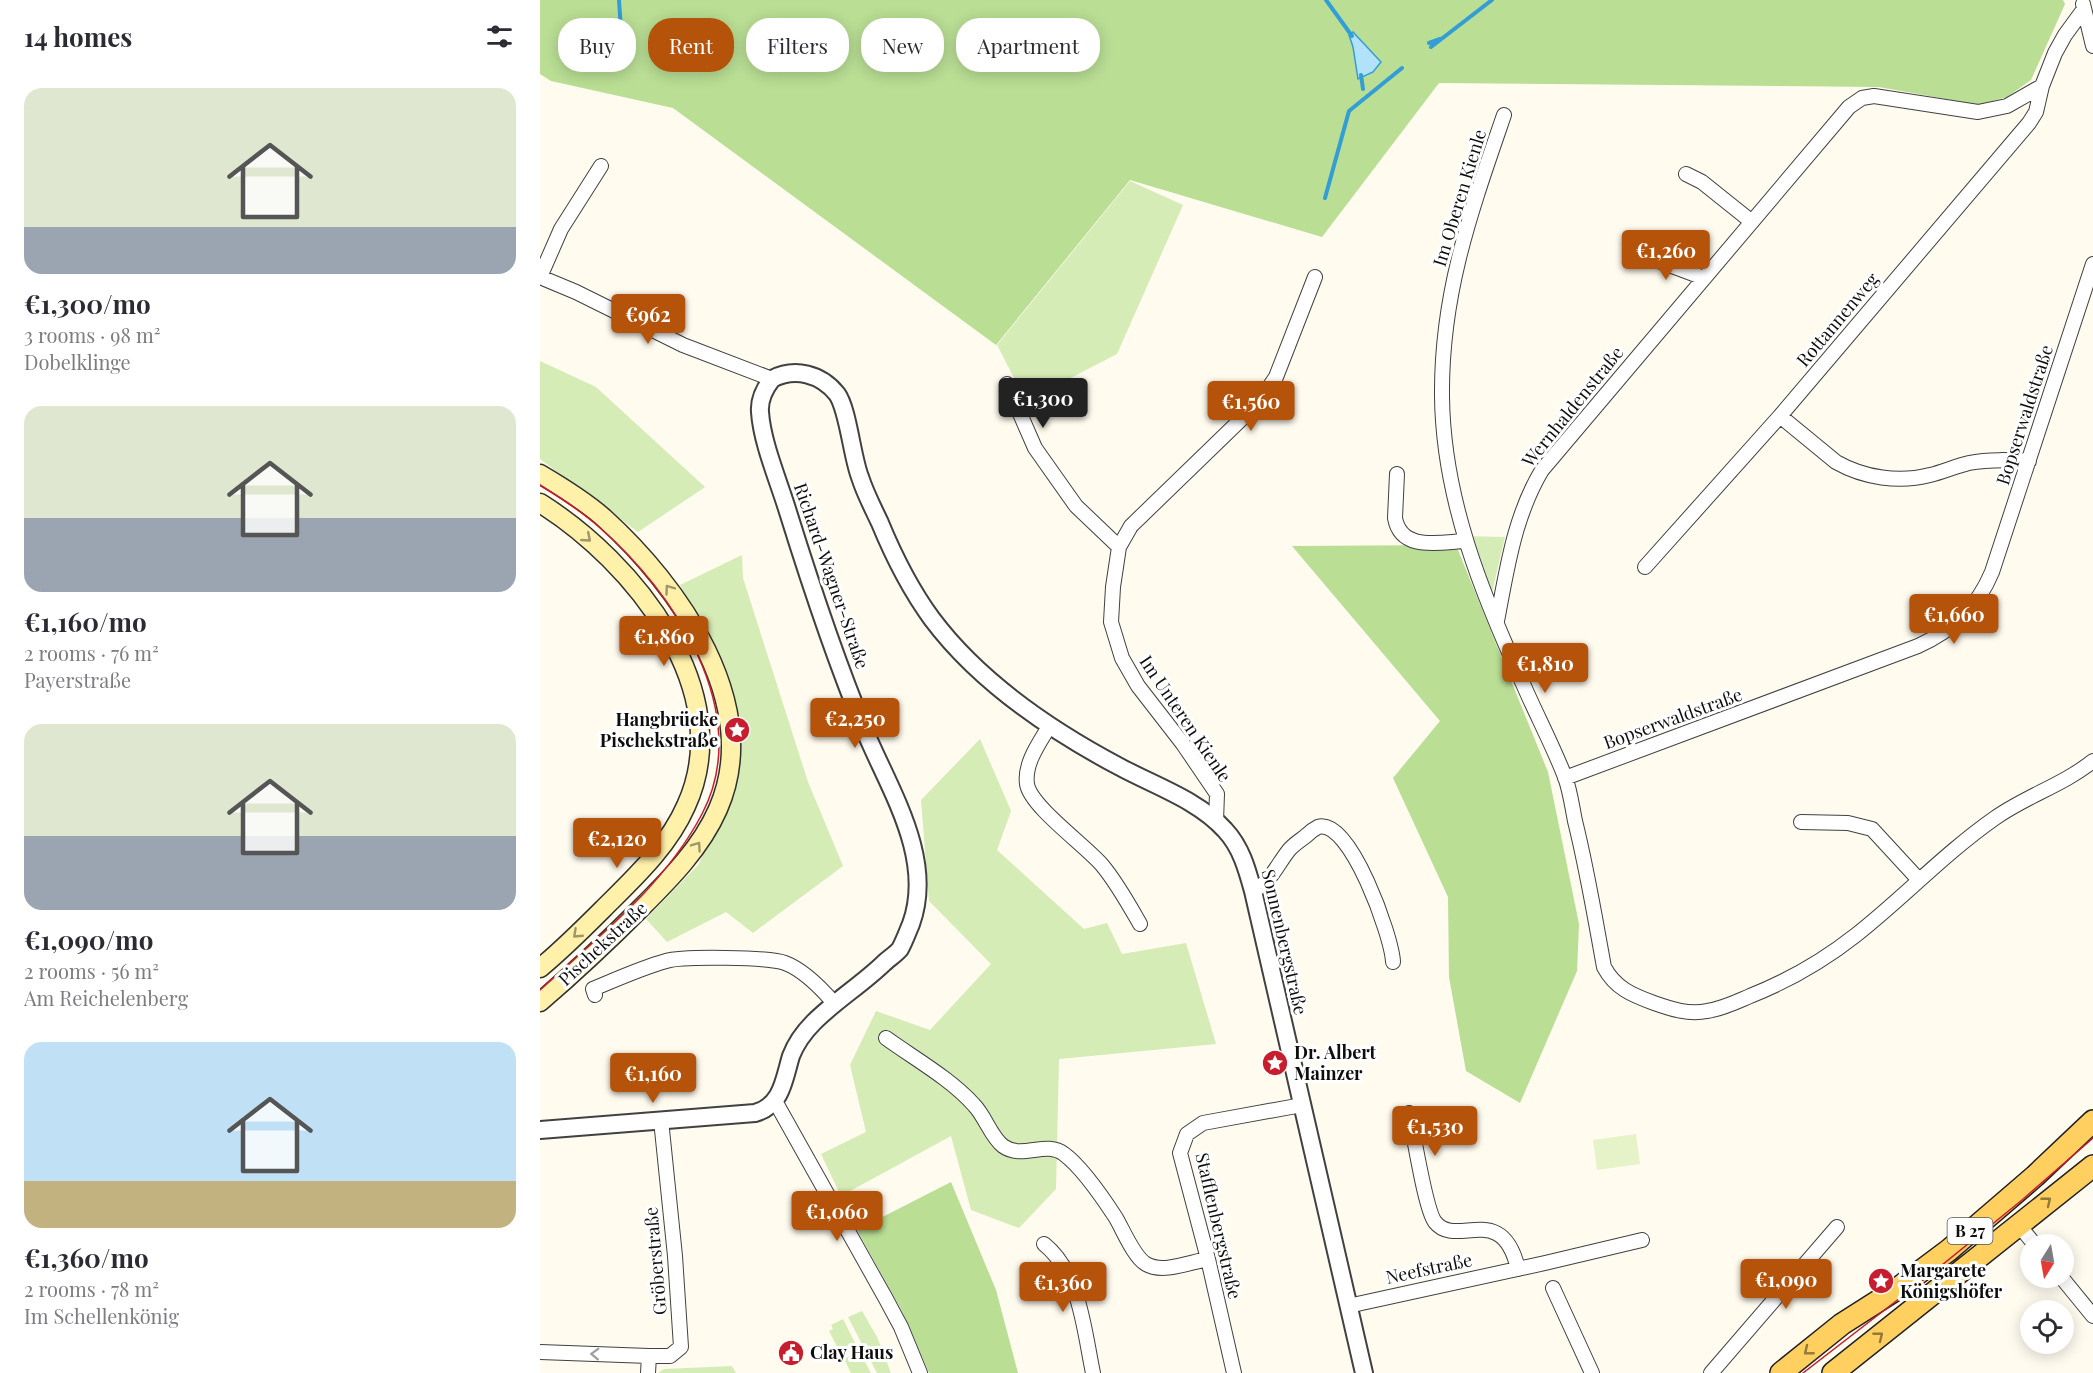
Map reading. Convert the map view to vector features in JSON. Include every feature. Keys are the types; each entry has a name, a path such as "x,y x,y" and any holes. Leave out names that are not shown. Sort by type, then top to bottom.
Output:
{"main road":[{"name":"Pischekstraße","path":"540,474 586,504 611,525 649,563 681,606 697,633 722,688 728,719 730,752 728,778 721,802 712,823 693,852 614,935 540,1002"},
{"name":"Pischekstraße","path":"540,504 566,521 598,547 654,611 684,667 695,700 699,729 698,759 691,792 670,834 647,864 540,968"},
{"name":"B 27","path":"1781,1373 1842,1324 1888,1295 1948,1250 2035,1176 2093,1121"},
{"name":"B 27","path":"1833,1373 2093,1166"}],"street":[{"path":"2086,9 2093,46"},
{"path":"2042,86 2065,34 2086,9"},
{"name":"Wernhaldenstraße","path":"1496,623 1519,518 1542,470 1849,107 1862,98 1874,96 1978,112 2007,106 2042,86"},
{"name":"Rottannenweg","path":"1645,567 1780,416 2029,123 2036,112 2042,86"},
{"name":"Im Oberen Kienle","path":"1496,623 1453,498 1447,461 1442,398 1448,310 1461,246 1504,115"},
{"path":"601,166 561,229 540,277 576,292 683,345 772,379"},
{"path":"1686,174 1702,182 1752,222"},
{"path":"1640,254 1704,278"},
{"name":"Bopserwaldstraße","path":"1565,778 1917,646 1951,627 1972,607 1988,582 2093,264"},
{"name":"Im Unteren Kienle","path":"1216,821 1217,794 1184,744 1138,686 1122,658 1111,622 1113,586 1119,547 1131,526 1259,402 1276,377 1316,278"},
{"name":"Sonnenbergstraße","path":"772,379 788,373 809,375 822,380 836,393 842,406 860,478 893,555 917,597 950,641 978,670 1015,701 1050,725 1118,766 1191,804 1216,821 1237,845 1253,891 1364,1373"},
{"name":"Richard-Wagner-Straße","path":"772,379 765,389 760,407 771,459 823,619 865,732 898,803 908,832 917,872 917,897 911,922 900,949 812,1023 800,1038 792,1054 784,1086 775,1101"},
{"path":"1007,384 1035,448 1076,506 1119,547"},
{"path":"1780,416 1836,462 1845,467 1882,477 1917,478 1971,463 2005,460 2029,461"},
{"path":"1397,474 1395,518 1396,524 1405,537 1416,542 1466,541"},
{"path":"1496,623 1565,778 1582,850 1604,967 1609,977 1626,992 1668,1008 1706,1012 1789,980 1855,936 1995,818 2075,774 2093,761"},
{"path":"1050,725 1030,762 1027,785 1030,793 1045,811 1108,873 1124,895 1140,924"},
{"path":"1801,822 1848,823 1872,829 1919,880"},
{"path":"1253,891 1263,886 1288,852 1307,835 1318,827 1331,828 1357,861 1375,899 1388,931 1393,962"},
{"path":"595,995 593,989 664,961 692,957 772,960 786,963 797,969 821,989 834,1004"},
{"path":"886,1038 965,1096 982,1114 1003,1146 1016,1151 1050,1149 1065,1155 1084,1174 1115,1216 1141,1261 1149,1266 1162,1268 1208,1258"},
{"path":"540,1130 755,1113 765,1110 775,1101 886,1299 920,1373"},
{"name":"Stafflenbergstraße","path":"1234,1373 1208,1258 1180,1153 1187,1134 1203,1123 1302,1105"},
{"name":"Neefstraße","path":"1410,1113 1430,1208 1436,1223 1443,1228 1483,1230 1502,1236 1515,1255 1518,1269"},
{"name":"Gröberstraße","path":"649,1356 670,1356 681,1347 675,1256 661,1120"},
{"path":"2019,1224 2027,1234"},
{"path":"1711,1373 1837,1227"},
{"name":"Neefstraße","path":"1348,1306 1642,1240"},
{"path":"1044,1244 1065,1265 1073,1283 1093,1373"},
{"path":"1553,1288 1592,1373"},
{"path":"2070,1288 2093,1316"},
{"path":"540,1352 649,1356 648,1373"}],"green space":[{"path":"540,0 2063,0 2065,4 2031,80 2007,97 1979,105 1879,87 1439,83 1322,237 1130,180 996,345 673,108 551,81 540,74"},
{"path":"1130,181 1183,205 1117,354 1026,401 997,345"},
{"path":"540,361 596,387 705,487 638,532 540,459"},
{"path":"1463,536 1505,537 1490,601"},
{"path":"1456,545 1548,772 1579,924 1577,971 1520,1103 1466,1071 1449,977 1448,897 1393,778 1440,721 1292,546"},
{"path":"742,555 743,578 808,782 843,866 753,933 726,912 667,942 646,919 698,865 735,793 740,741 725,670 680,585"},
{"path":"980,739 1011,811 997,850 1084,929 1107,923 1122,954 1186,943 1216,1044 1059,1059 1056,1189 1019,1228 971,1210 951,1136 841,1196 821,1154 866,1132 850,1065 876,1011 930,1030 991,964 929,901 921,800"},
{"path":"1636,1134 1640,1164 1597,1170 1593,1140"},
{"path":"951,1182 996,1290 1018,1373 929,1373 902,1311 857,1230"},
{"path":"862,1311 877,1337 891,1373 877,1373 848,1317"},
{"path":"843,1319 857,1347 842,1356 829,1331 833,1329 831,1325"},
{"path":"859,1351 871,1373 851,1373 844,1359"},
{"path":"732,1366 736,1373 658,1373 664,1369"}],"water":[{"path":"1353,32 1381,62 1373,72 1358,79 1349,35"}],"waterway":[{"path":"619,0 620,18"},
{"path":"1326,0 1352,36"},
{"path":"1431,47 1492,0"},
{"path":"1429,43 1440,39"},
{"path":"1325,198 1349,111 1402,68"},
{"path":"1361,75 1363,89"}],"tram line":[{"path":"540,485 599,527 627,554 654,585 679,620 698,657 712,696 719,736 716,775 702,814 687,840 650,887 629,909 540,990"},
{"path":"1803,1373 1931,1274 2022,1200 2093,1138"}],"place":[{"name":"Hangbrücke Pischekstraße","path":"737,730"},
{"name":"Dr. Albert Mainzer","path":"1275,1063"},
{"name":"Margarete Königshöfer","path":"1881,1281"},
{"name":"Clay Haus","path":"791,1353"}]}
